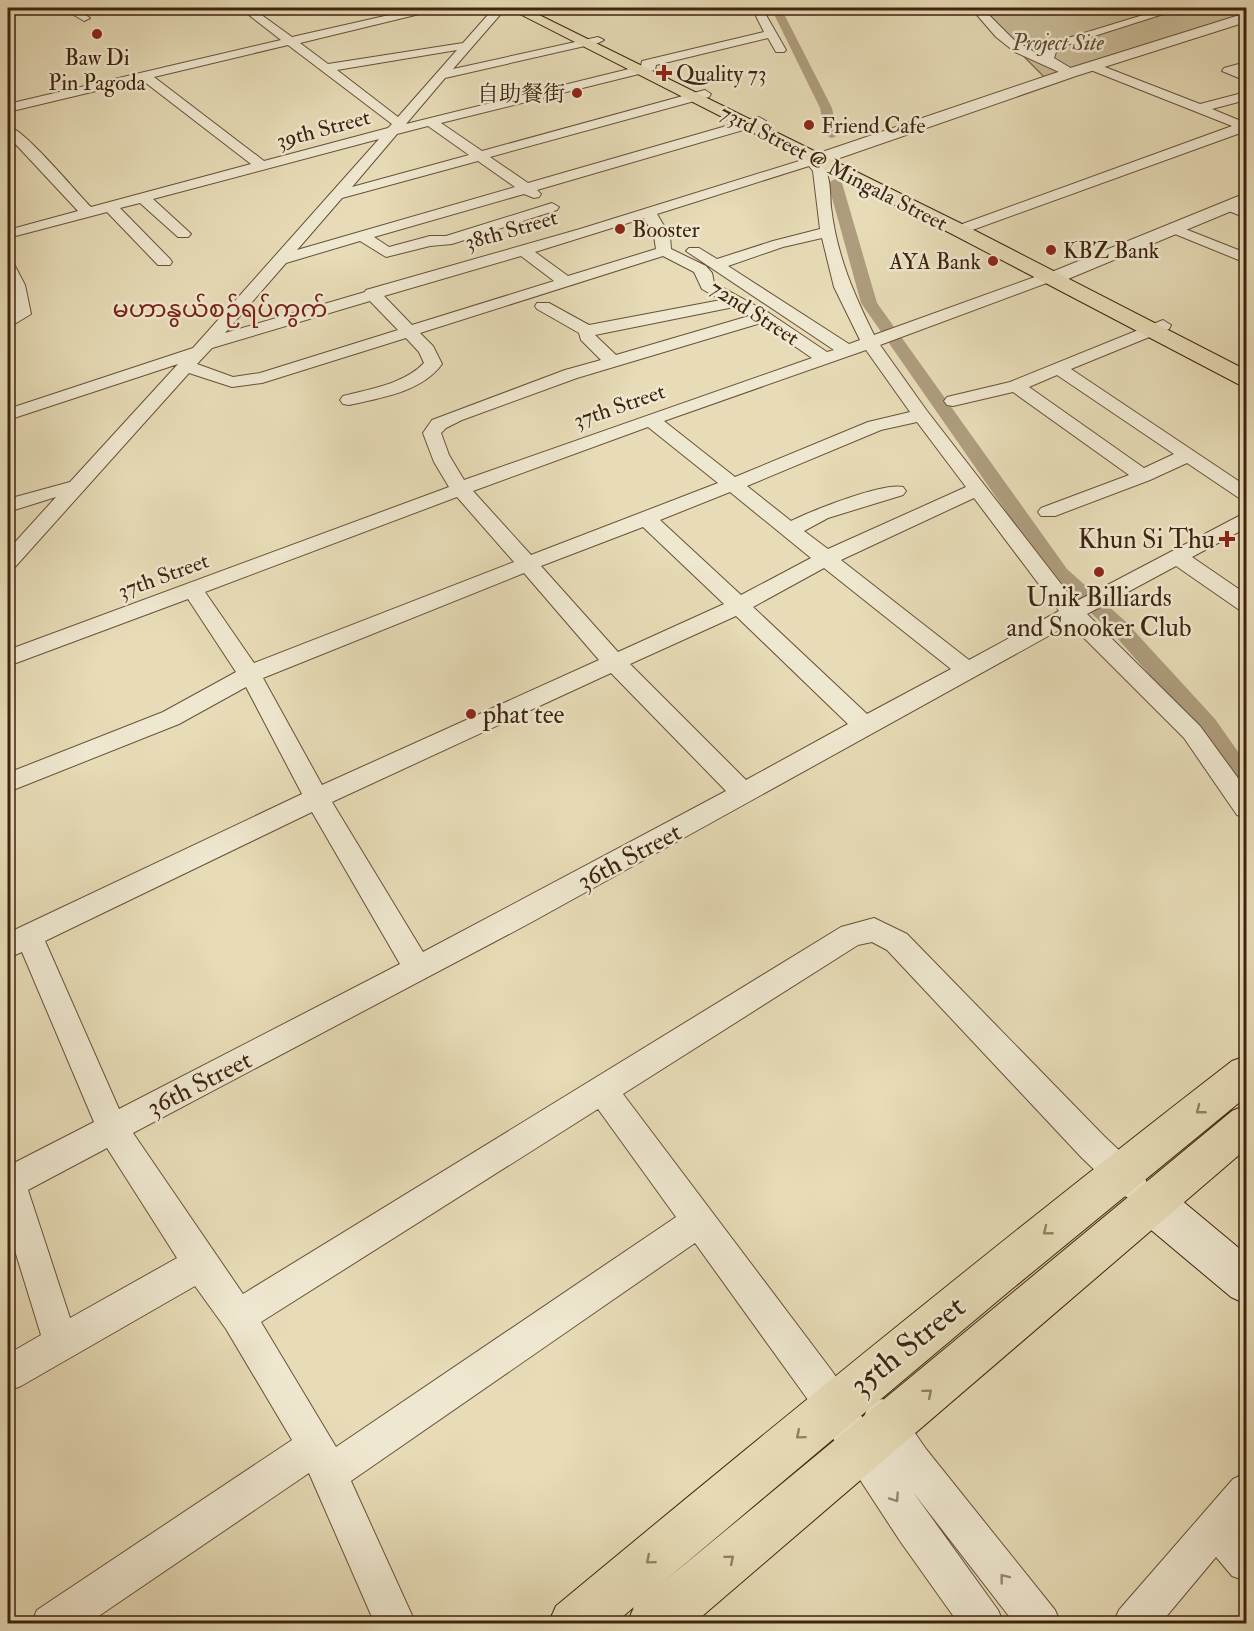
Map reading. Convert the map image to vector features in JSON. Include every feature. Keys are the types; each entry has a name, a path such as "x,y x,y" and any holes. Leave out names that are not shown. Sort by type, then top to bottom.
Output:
{"main road":[{"name":"73rd Street @ Mingala Street","path":"529,10 593,42 640,61 819,159 964,228 1158,328 1246,368"},
{"name":"73rd Street @ Mingala Street","path":"1158,328 1246,379"},
{"name":"35th Street","path":"574,1623 1120,1172 1246,1074"},
{"name":"35th Street","path":"653,1623 1246,1124"}],"street":[{"path":"68,8 84,18"},
{"path":"246,8 291,42 300,56 327,68 396,128"},
{"path":"8,108 432,8"},
{"path":"8,562 282,259 500,8"},
{"path":"757,8 780,50"},
{"path":"977,8 1005,39 1025,53 1044,62 1052,63 1070,73"},
{"path":"1052,63 1048,58 1051,50 1059,44 1176,8"},
{"path":"1245,18 1070,73 819,159 828,232 842,287 921,415 978,489 1080,610 1192,732 1246,808"},
{"name":"39th Street","path":"8,234 144,199 396,128 431,122 640,61 770,34"},
{"path":"440,76 593,42"},
{"path":"327,68 374,62 457,46 465,47"},
{"path":"1092,66 1245,126"},
{"path":"1246,66 1228,71 1246,77"},
{"path":"145,76 167,87 262,166"},
{"path":"140,93 167,87"},
{"path":"338,195 701,95"},
{"path":"1201,108 1246,96"},
{"path":"431,122 585,232"},
{"path":"282,259 753,122"},
{"path":"964,228 1245,126"},
{"path":"8,130 14,143 89,214"},
{"name":"38th Street","path":"8,415 197,354 372,293 585,232 819,159"},
{"path":"144,199 183,234"},
{"name":"37th Street","path":"8,658 461,489 485,477 901,332 1241,206"},
{"path":"111,207 164,262"},
{"path":"648,212 663,244"},
{"path":"363,236 382,251 391,252 429,241 447,241 560,214"},
{"path":"1175,229 1246,258"},
{"path":"716,265 777,244 828,232"},
{"path":"197,354 232,382 262,378 566,282 663,244 678,241 847,351"},
{"name":"72nd Street","path":"663,244 700,269 704,273 708,286 764,317 825,359"},
{"path":"523,250 566,282"},
{"path":"8,268 17,285 23,314 8,323"},
{"path":"349,400 412,380 427,373 433,364 432,359 410,331 372,293"},
{"path":"543,306 587,331 737,302"},
{"path":"744,793 615,663 461,489 435,447 432,433 439,424 528,389 612,361 696,339 764,317"},
{"path":"953,401 1016,386 1158,328"},
{"path":"587,331 587,336 612,361"},
{"path":"1059,369 1246,494"},
{"path":"1016,386 1143,476"},
{"path":"8,783 171,718 268,665 734,484 875,426 921,415"},
{"path":"651,420 968,671"},
{"path":"1048,512 1143,476 1188,454"},
{"path":"8,506 74,487"},
{"path":"396,1623 323,1459 238,1317 200,1264 112,1128 18,941 317,798 738,606 827,558 978,489"},
{"path":"791,529 821,514 896,491"},
{"path":"645,517 866,727"},
{"name":"36th Street","path":"8,1181 418,969 1246,520"},
{"path":"1177,557 1246,604"},
{"path":"193,590 251,676 317,798 418,969"},
{"path":"238,1317 851,934 874,930 897,942 1085,1139 1153,1204 1246,1282"},
{"path":"601,1089 819,1384 845,1397 875,1438 984,1623"},
{"path":"8,1181 61,1343"},
{"path":"51,1623 323,1459 699,1221"},
{"path":"8,1373 200,1264"},
{"path":"875,1438 912,1462 1041,1623"},
{"path":"1133,1623 1246,1492"},
{"path":"1215,1528 1246,1563"}],"green space":[{"name":"Project Site","path":"976,8 1246,8 1246,17 1048,81"}],"waterway":[{"path":"776,8 826,108 831,134"},
{"path":"835,183 869,303 1060,574 1118,626 1207,725 1246,780"}],"place":[{"name":"Baw Di Pin Pagoda","path":"97,34"},
{"name":"Quality 73","path":"664,73"},
{"name":"自助餐街","path":"577,93"},
{"name":"Friend Cafe","path":"809,125"},
{"name":"Booster","path":"620,229"},
{"name":"KBZ Bank","path":"1051,250"},
{"name":"AYA Bank","path":"993,261"},
{"name":"Khun Si Thu","path":"1227,539"},
{"name":"Unik Billiards and Snooker Club","path":"1099,572"},
{"name":"phat tee","path":"471,714"}],"district":[{"name":"မဟာနွယ်စဉ်ရပ်ကွက်","path":"220,309"}]}
